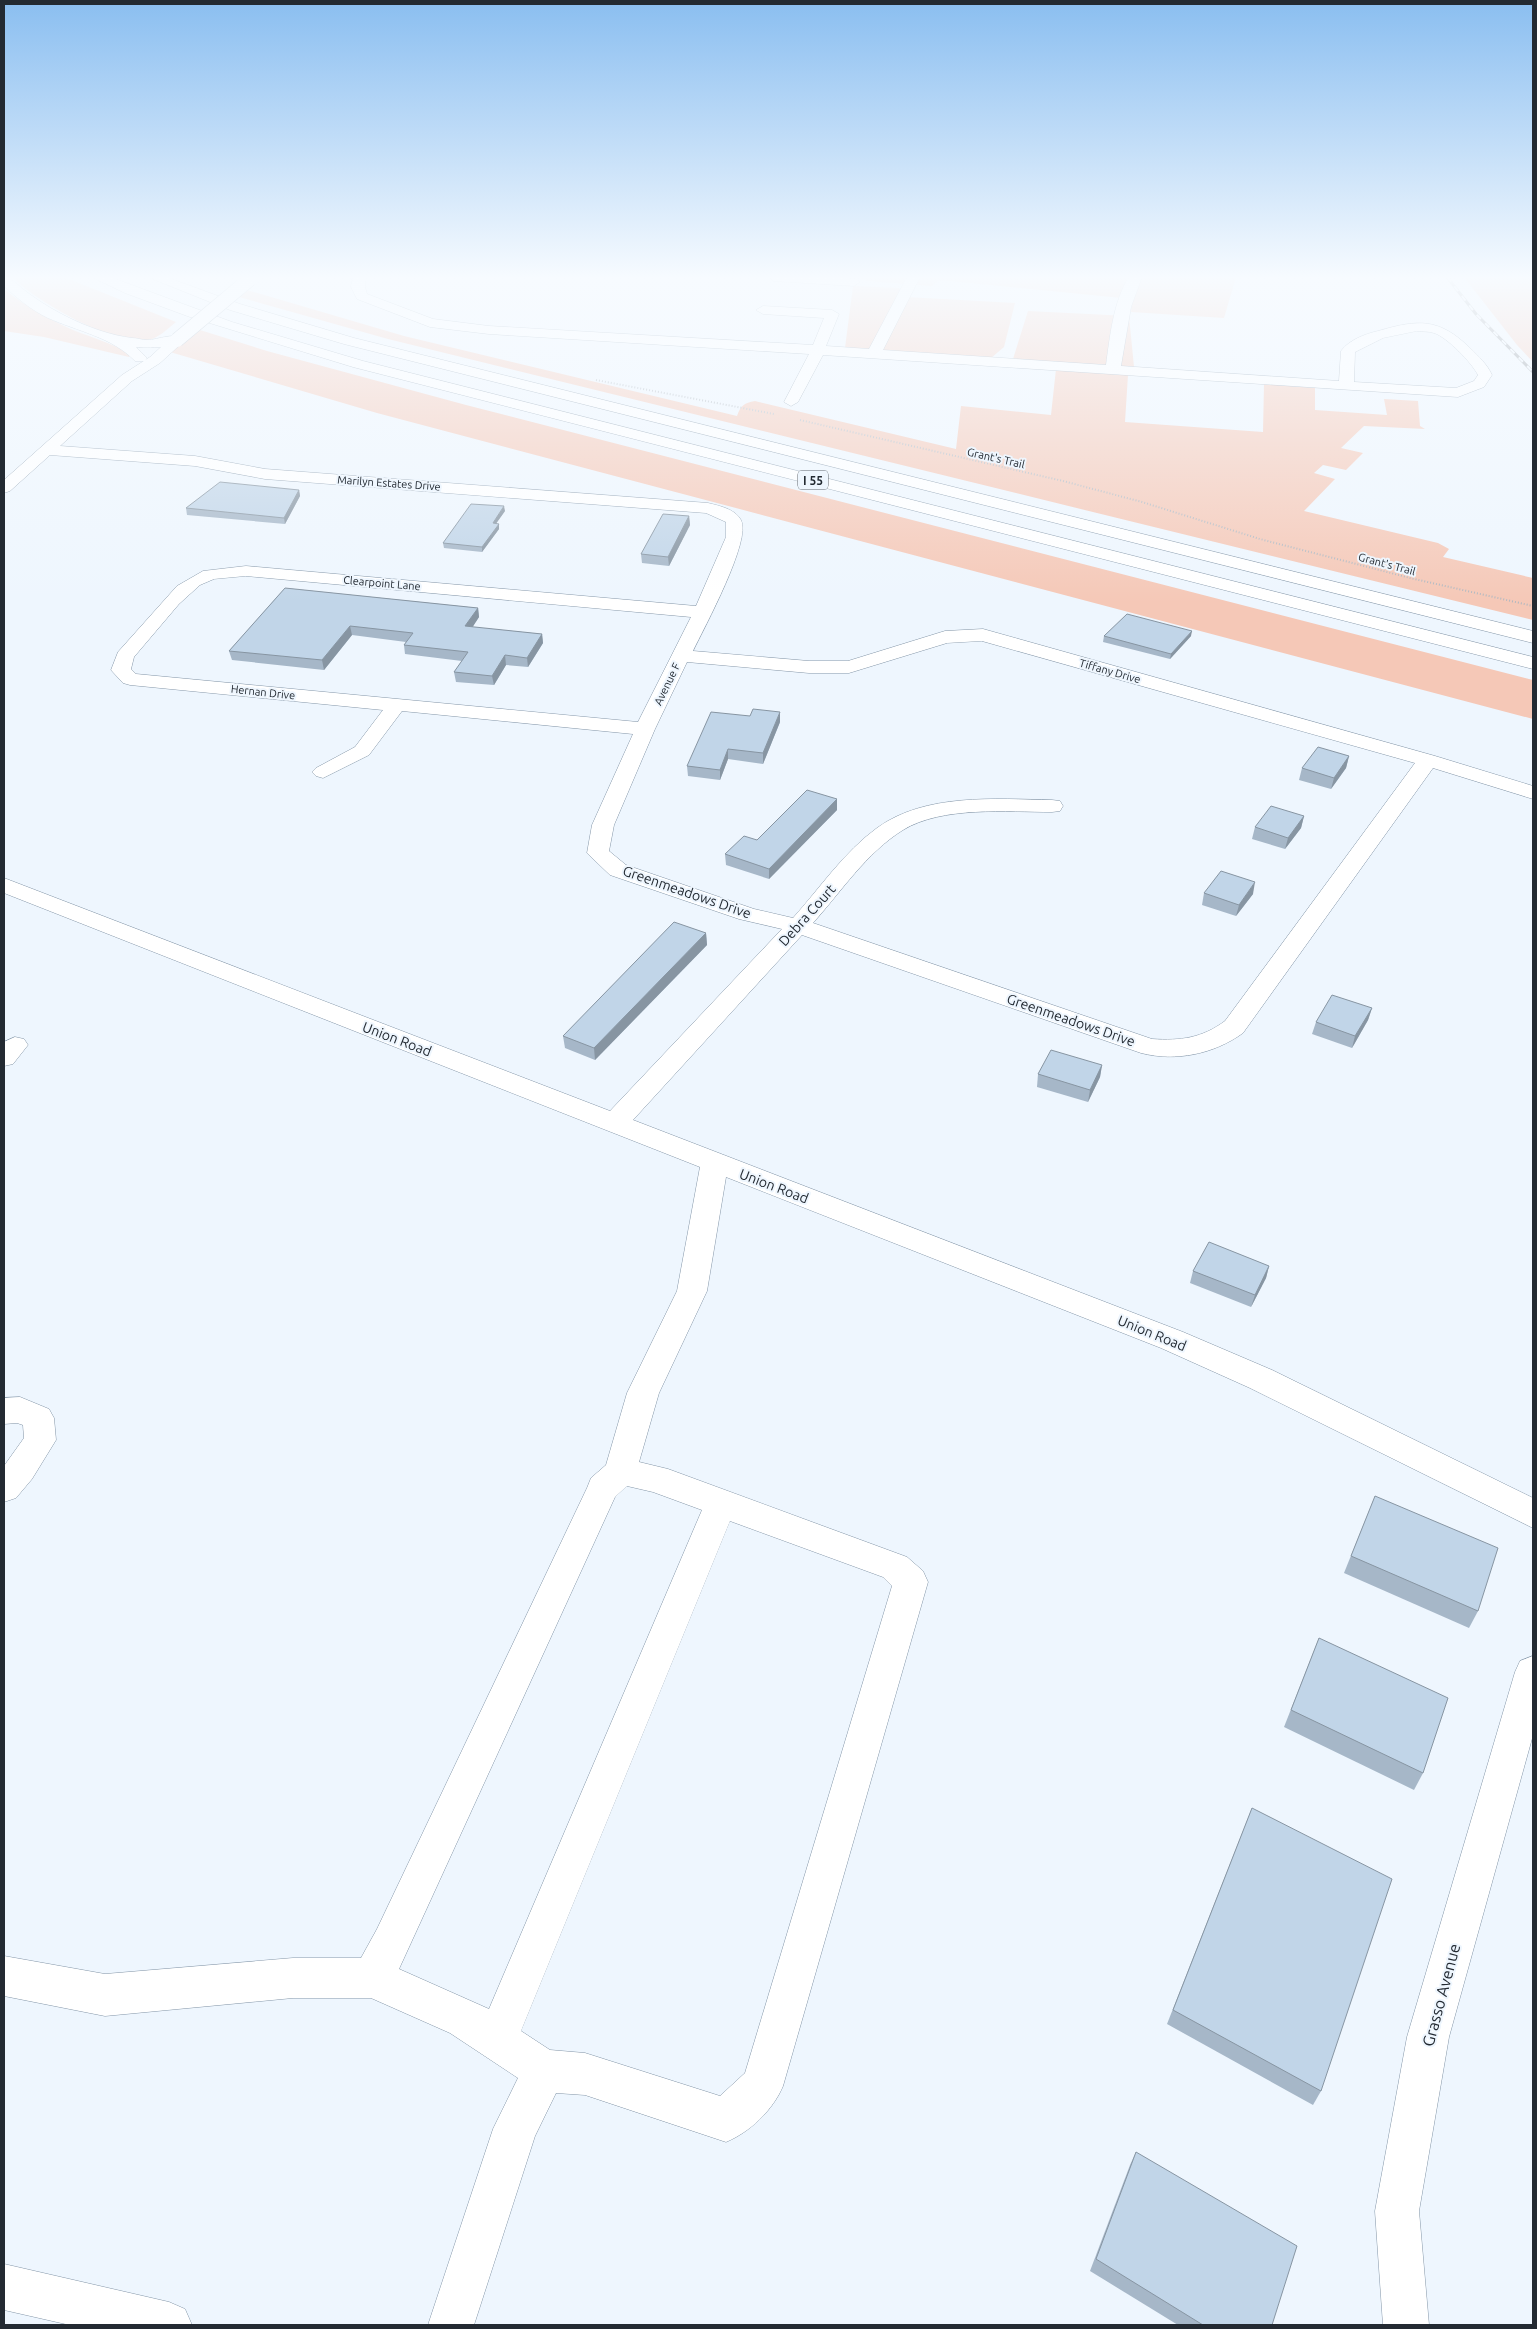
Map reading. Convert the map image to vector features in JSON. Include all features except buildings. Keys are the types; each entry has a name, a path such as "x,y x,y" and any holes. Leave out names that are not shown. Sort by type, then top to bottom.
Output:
{"main road":[{"path":"4,488 118,386"},
{"name":"I 55","path":"443,386 1533,663"},
{"name":"I 55","path":"527,386 1533,636"},
{"path":"790,402 799,386"},
{"path":"1341,386 1458,393 1475,386"},
{"name":"Marilyn Estates Drive","path":"47,450 196,460 265,474 708,508 730,516"},
{"name":"Avenue F","path":"598,853 603,825 645,729 719,578 735,537 734,522 730,516"},
{"name":"Clearpoint Lane","path":"130,679 121,670 124,656 187,585 204,576 220,572 246,571 701,612"},
{"name":"Tiffany Drive","path":"681,656 809,667 848,667 945,637 982,634 1428,760 1533,793"},
{"name":"Hernan Drive","path":"130,679 645,729"},
{"path":"323,772 362,751 396,706"},
{"name":"Greenmeadows Drive","path":"598,853 618,870 747,914 798,926 1150,1048 1187,1049 1206,1045 1222,1037 1234,1027 1428,760"},
{"name":"Debra Court","path":"612,1124 874,842 897,824 929,814 957,809 1052,806"},
{"name":"Union Road","path":"4,885 612,1124 1172,1340 1270,1383 1533,1514"},
{"path":"372,1978 396,1934 603,1488 621,1471 629,1436 643,1393 692,1291 715,1163"},
{"path":"4,1411 20,1410 38,1418 40,1440 20,1470 4,1488"},
{"path":"4,1976 104,1995 293,1978 372,1978 465,2018 544,2071 586,2074 726,2120 762,2086 911,1582 895,1567 656,1479 621,1471"},
{"path":"497,2040 721,1503"},
{"name":"Grasso Avenue","path":"1406,2325 1397,2211 1428,2037 1524,1738 1533,1672"},
{"path":"450,2325 515,2129 544,2071"},
{"path":"4,2287 169,2325"}],"path":[{"path":"629,386 778,415"},
{"name":"Grant's Trail","path":"796,419 1063,481 1142,502 1278,544 1410,578 1533,606"}],"shaded area":[{"path":"284,386 395,386 1533,680 1533,719 377,413"},
{"path":"578,386 611,386 737,416 743,405 755,401 956,449 961,406 1051,415 1054,386 1127,386 1125,422 1263,432 1264,386 1315,388 1315,410 1387,415 1384,399 1418,401 1420,426 1425,429 1364,426 1341,448 1363,453 1346,470 1323,465 1314,473 1335,479 1304,511 1438,543 1449,549 1443,557 1533,578 1533,620"}]}
